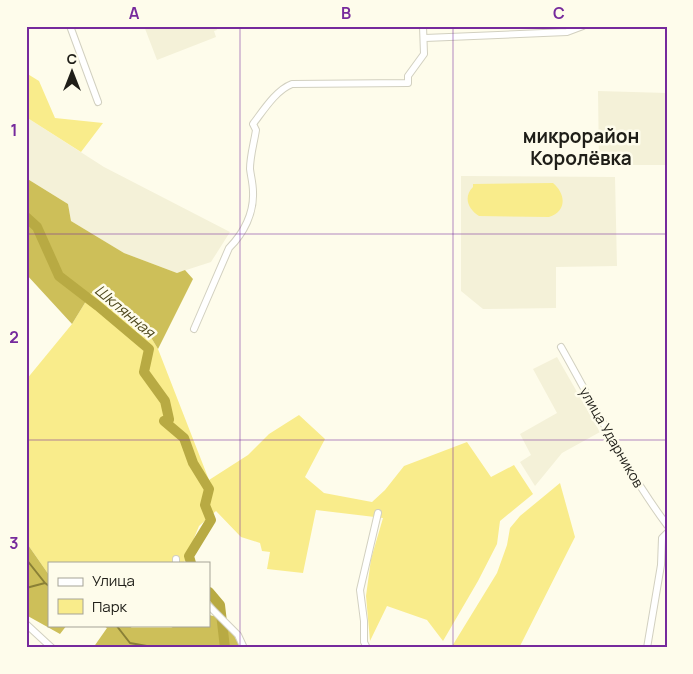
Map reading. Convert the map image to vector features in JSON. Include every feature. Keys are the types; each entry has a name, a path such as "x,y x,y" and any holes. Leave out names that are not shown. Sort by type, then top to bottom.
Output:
{"street":[{"path":"70,26 98,102"},
{"path":"194,329 229,248 236,241 250,216 253,205 253,191 250,163 256,130 253,124 280,92 286,86 292,84 408,82 408,76 424,54 425,38 423,26"},
{"path":"425,38 567,32 583,26"},
{"name":"улица Ударников","path":"561,347 633,475 667,525"},
{"path":"367,648 364,642 364,621 360,590 378,513"},
{"path":"647,648 661,565 662,538 667,533"},
{"path":"210,607 238,635 244,648"},
{"path":"26,624 50,647"}],"shaded area":[{"path":"144,26 216,26 217,30 214,31 216,37 157,60"},
{"path":"598,91 667,93 667,165 599,165"},
{"path":"26,117 104,167 230,232 211,262 177,273 124,253 71,221 68,204 26,178"},
{"path":"461,176 615,177 617,266 556,267 556,308 483,309 461,291"},
{"path":"26,178 68,204 71,221 124,253 177,273 185,270 193,279 158,349 141,321 91,293 72,324 26,274"},
{"path":"557,357 600,432 562,453 535,486 520,462 531,455 520,434 557,413 533,369"},
{"path":"26,542 48,574 48,626 66,626 60,634 26,615"},
{"path":"210,615 222,618 242,648 93,648 107,628 104,626 171,628 174,626 210,626"}],"green space":[{"path":"26,73 39,81 55,118 103,123 81,152 26,117"},
{"path":"553,183 560,192 563,202 559,211 549,217 479,216 468,203 468,195 473,184"},
{"path":"91,293 141,321 158,349 209,480 248,455 269,434 299,415 325,439 305,477 324,493 372,502 385,490 404,466 467,442 491,477 514,465 533,494 500,521 497,544 443,641 427,620 387,606 370,641 366,596 371,559 383,518 316,510 303,573 267,569 270,552 262,551 260,543 241,537 216,511 199,526 184,562 48,562 48,574 26,542 26,380 72,324"},
{"path":"560,483 575,537 519,648 451,648 497,573 507,545 510,528 520,516"},
{"path":"129,626 174,626 171,628 132,628"}],"waterway":[{"name":"Шклянная","path":"26,217 37,227 59,276 149,349 144,372 165,401 169,419 164,421 184,438 193,463 209,489 205,505 211,520 189,556 191,562"},
{"path":"26,559 48,585"},
{"path":"26,588 45,583"},
{"name":"Шклянная","path":"210,593 220,605 225,648"},
{"path":"117,626 130,643 158,648"}],"district":[{"name":"микрорайон Королёвка","path":"581,147"}]}
